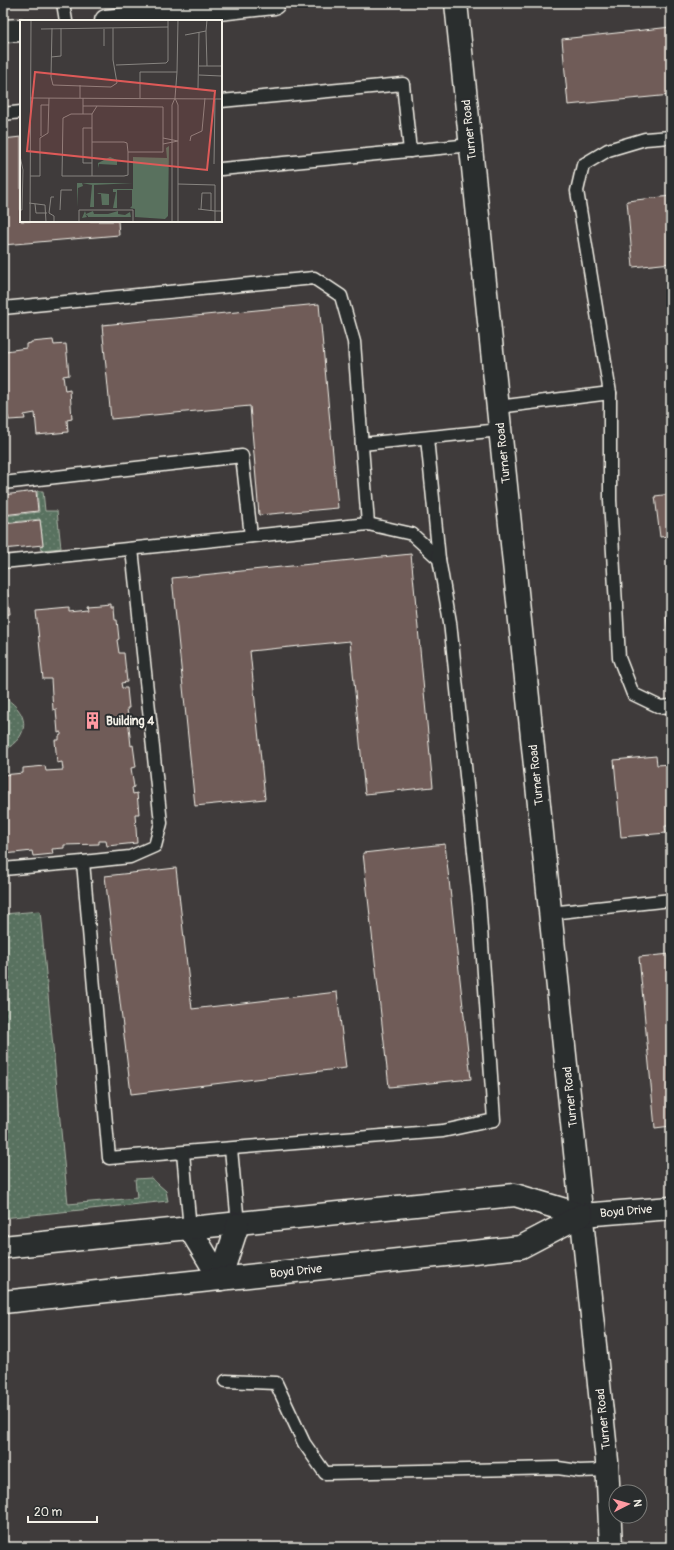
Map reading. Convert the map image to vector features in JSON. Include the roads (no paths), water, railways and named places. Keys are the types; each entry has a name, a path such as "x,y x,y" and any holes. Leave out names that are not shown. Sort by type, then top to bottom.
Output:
{"street":[{"path":"111,20 174,8 274,3"},
{"name":"Turner Road","path":"456,3 608,1470 611,1547"},
{"path":"3,31 20,30"},
{"name":"Boyd Drive","path":"3,1247 515,1195 582,1215 671,1208"},
{"name":"Boyd Drive","path":"3,1302 521,1247 582,1215"},
{"path":"220,1279 238,1224"},
{"path":"190,1229 220,1279"}],"lane":[{"path":"63,3 66,20"},
{"path":"222,101 403,84 410,152"},
{"path":"3,114 20,112"},
{"path":"671,137 645,139 608,150 583,165 577,191 610,393 610,500 619,658 633,694 660,707 671,706"},
{"path":"222,169 471,145"},
{"path":"3,308 314,278 341,296 354,342 368,524"},
{"path":"498,407 610,393"},
{"path":"362,444 500,430"},
{"path":"83,862 109,1158 231,1150 443,1131 494,1120 479,900 450,622 439,559 427,438"},
{"path":"3,483 242,456 251,536"},
{"path":"3,562 368,524 412,534 439,559"},
{"path":"3,869 130,857 155,846 161,823 132,549"},
{"path":"550,912 671,900"},
{"path":"231,1150 238,1224"},
{"path":"183,1153 190,1229"},
{"path":"226,1381 276,1383 304,1443 326,1473 558,1468 579,1471 608,1470"}],"place":[{"name":"Building 4","path":"93,721"}]}
